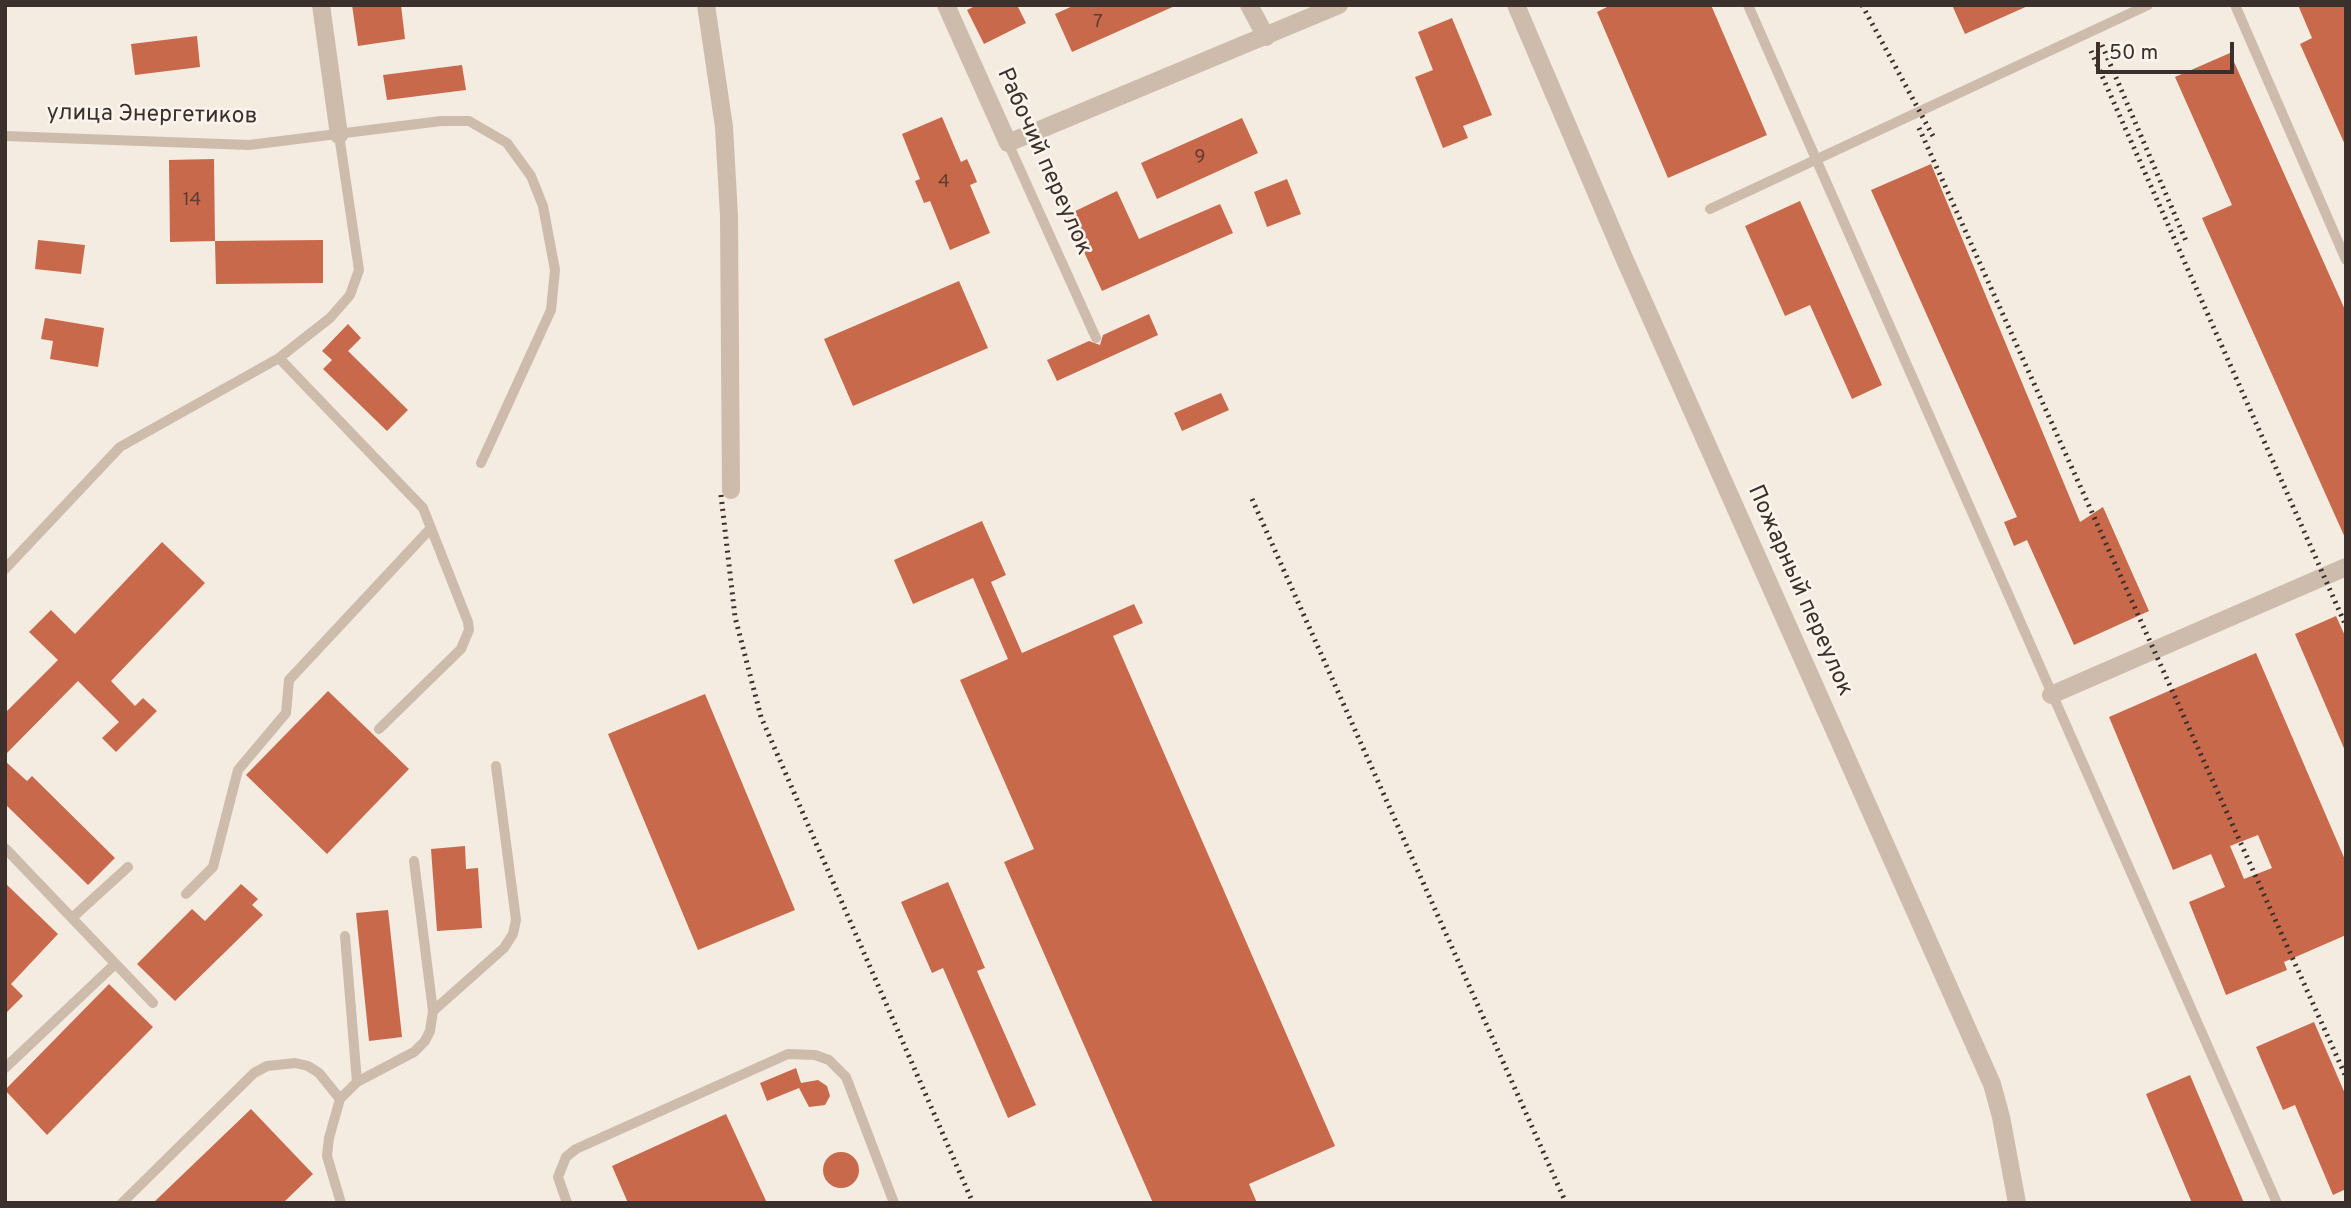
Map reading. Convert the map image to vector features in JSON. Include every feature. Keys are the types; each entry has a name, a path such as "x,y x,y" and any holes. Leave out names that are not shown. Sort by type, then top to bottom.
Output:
{"street":[{"path":"321,5 339,135"},
{"path":"706,5 724,127 729,216 731,490"},
{"name":"Рабочий переулок","path":"946,5 1008,143"},
{"path":"1250,5 1266,37"},
{"path":"1008,143 1266,37 1310,11 1339,5"},
{"name":"Пожарный переулок","path":"1516,5 1625,260 1992,1084 2017,1203"},
{"path":"2051,695 2346,568"}],"lane":[{"path":"1748,5 2277,1203"},
{"path":"1710,209 2148,5"},
{"path":"2235,5 2346,260"},
{"name":"улица Энергетиков","path":"5,136 249,145 441,121 469,121 508,143 531,176 551,237 555,270 551,310 481,463"},
{"path":"5,569 120,447 279,358 330,318 350,295 359,270 339,135"},
{"name":"Рабочий переулок","path":"1008,143 1096,338"},
{"path":"279,358 413,495 431,528 469,630 461,649 379,729"},
{"path":"187,894 213,867 238,770 286,713 289,680 431,528"},
{"path":"433,1011 504,948 513,934 516,920 496,766"},
{"path":"5,848 153,1003"},
{"path":"341,1203 327,1156 329,1138 341,1099 357,1082 414,1052 425,1041 433,1011 414,861"},
{"path":"72,918 128,867"},
{"path":"345,936 357,1082"},
{"path":"5,1068 115,964"},
{"path":"567,1203 558,1177 560,1165 576,1149 788,1054 815,1055 829,1060 846,1077 894,1203"},
{"path":"122,1203 254,1073 267,1066 295,1063 308,1066 318,1073 341,1099"}],"building":[{"path":"352,5 401,5 405,39 358,46"},
{"path":"977,5 1017,5 1026,23 984,44 967,10"},
{"path":"1075,5 1177,5 1072,52 1055,14"},
{"path":"1611,5 1711,5 1767,135 1668,178 1597,12"},
{"path":"1952,5 2030,5 1965,34"},
{"path":"2298,5 2346,5 2346,147 2300,44 2312,38"},
{"path":"1452,18 1492,115 1463,126 1468,138 1443,148 1415,77 1433,70 1418,32"},
{"path":"197,36 200,67 135,75 131,44"},
{"path":"2230,53 2346,312 2346,540 2202,218 2232,205 2175,77"},
{"path":"462,65 466,90 387,100 383,75"},
{"path":"942,117 961,162 967,159 977,182 970,185 990,233 950,250 930,201 924,203 915,181 920,179 902,134"},
{"path":"1242,118 1258,153 1157,199 1141,163"},
{"path":"214,159 215,241 170,242 169,160"},
{"path":"1931,164 2080,522 2103,507 2149,611 2074,645 2027,540 2014,546 2004,522 2017,517 1871,190"},
{"path":"1287,179 1301,214 1267,227 1254,192"},
{"path":"1117,191 1139,239 1220,204 1233,233 1102,291 1067,215"},
{"path":"1800,201 1882,385 1852,399 1810,305 1785,316 1745,226"},
{"path":"38,240 85,245 81,274 35,269"},
{"path":"323,240 323,283 216,284 215,241"},
{"path":"959,281 988,348 853,406 824,339"},
{"path":"1149,314 1158,335 1057,381 1047,360 1089,341 1100,345 1103,335"},
{"path":"45,318 104,328 98,367 50,359 53,341 41,339"},
{"path":"348,324 361,338 348,351 408,410 387,431 323,369 332,360 322,351"},
{"path":"1221,393 1229,410 1182,431 1174,413"},
{"path":"982,521 1006,575 991,582 1022,653 1134,604 1143,623 1113,636 1335,1146 1249,1184 1257,1203 1153,1203 1004,862 1034,849 960,680 1008,659 973,578 913,604 894,560"},
{"path":"162,542 205,583 111,681 135,706 143,698 157,711 116,752 102,738 119,722 78,681 5,755 5,713 58,660 29,632 51,610 75,634"},
{"path":"2336,616 2346,638 2346,753 2295,634"},
{"path":"2256,653 2346,862 2346,935 2284,962 2287,970 2226,995 2189,902 2225,887 2211,854 2173,870 2109,717","holes":["2258,835 2272,868 2244,879 2230,846"]},
{"path":"328,691 409,769 327,854 246,775"},
{"path":"705,694 795,910 698,950 608,734"},
{"path":"5,761 27,781 32,776 115,858 88,885 5,804"},
{"path":"465,846 466,869 478,868 482,928 437,931 431,849"},
{"path":"948,882 985,968 977,971 1036,1105 1008,1118 943,968 932,973 901,902"},
{"path":"5,883 58,934 11,984 23,996 5,1014"},
{"path":"241,884 258,899 252,905 263,915 175,1001 137,964 192,909 205,921"},
{"path":"388,910 402,1037 369,1041 356,913"},
{"path":"109,984 153,1027 47,1135 5,1090"},
{"path":"2314,1022 2346,1096 2346,1189 2333,1195 2295,1105 2283,1110 2256,1047"},
{"path":"796,1068 801,1083 818,1080 827,1086 830,1096 825,1105 809,1107 799,1088 767,1101 760,1083"},
{"path":"2190,1075 2244,1203 2192,1203 2146,1094"},
{"path":"251,1109 313,1174 283,1203 153,1203"},
{"path":"726,1114 767,1203 628,1203 612,1166"},
{"path":"841,1152 854,1157 859,1170 854,1183 841,1188 828,1183 823,1170 828,1157"}],"railway":[{"path":"1862,5 1934,138"},
{"path":"2102,45 2186,241"},
{"path":"2091,51 2346,626"},
{"path":"1919,128 2346,1077"},
{"path":"721,495 735,617 761,717 973,1203"},
{"path":"1252,499 1566,1203"}]}
